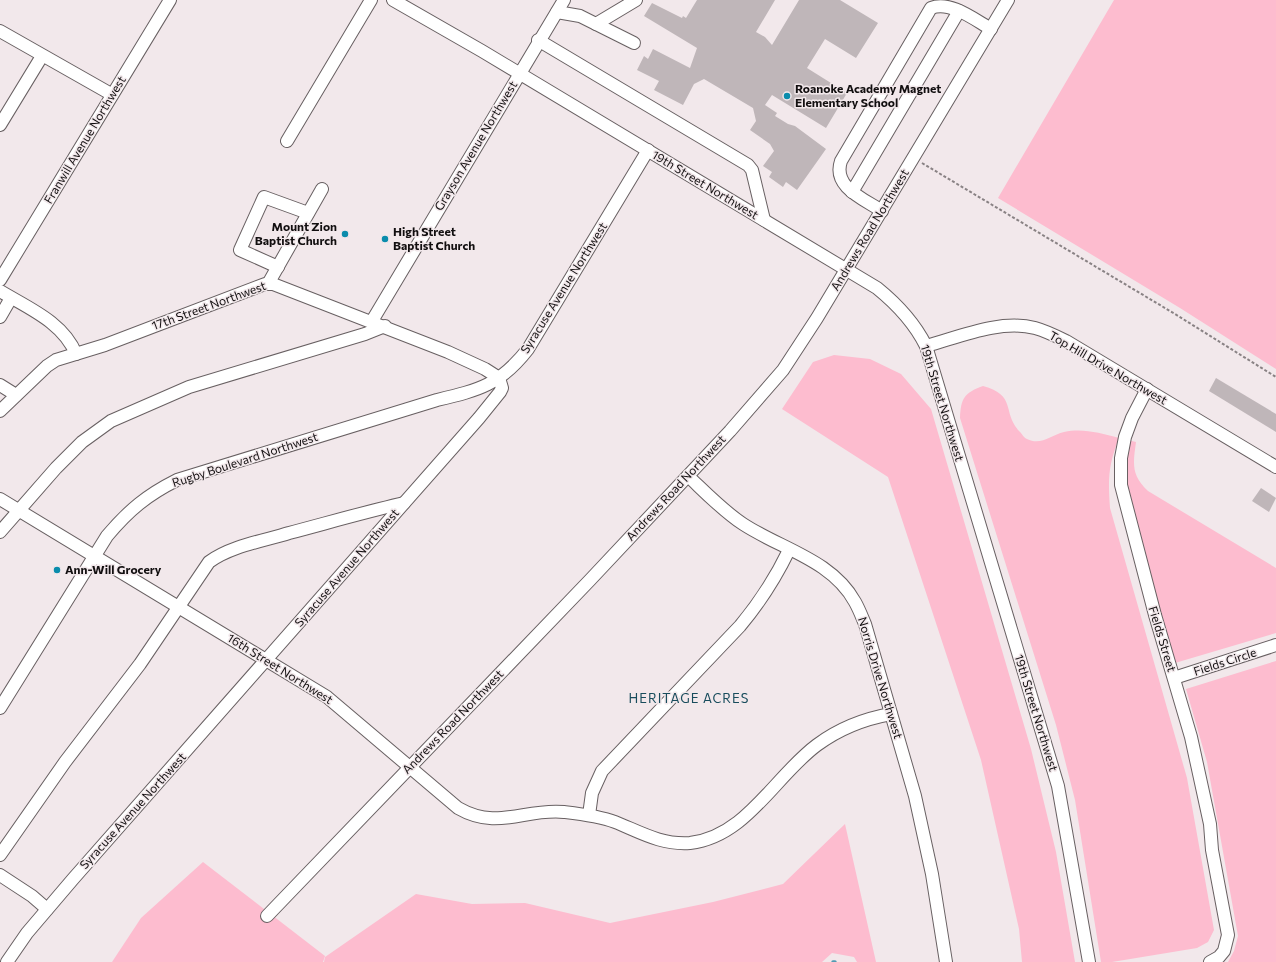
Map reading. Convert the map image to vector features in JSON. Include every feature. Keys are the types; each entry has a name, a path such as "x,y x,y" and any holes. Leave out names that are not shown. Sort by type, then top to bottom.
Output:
{"street":[{"name":"Franwill Avenue Northwest","path":"0,280 111,94 170,0"},
{"path":"287,140 371,0"},
{"name":"19th Street Northwest","path":"393,0 847,269 894,301 908,316 926,346 1058,786 1089,962"},
{"name":"Grayson Avenue Northwest","path":"372,321 520,74 538,40 564,0"},
{"path":"596,24 636,0"},
{"name":"Andrews Road Northwest","path":"267,916 688,476 783,370 882,212 1008,0"},
{"path":"882,212 848,190 839,175 841,161 927,14 931,8 945,5 991,29"},
{"path":"852,192 959,11"},
{"path":"557,12 580,16 634,43"},
{"path":"0,31 111,94"},
{"path":"538,40 748,164 752,170 764,220"},
{"path":"0,125 42,56"},
{"name":"Syracuse Avenue Northwest","path":"7,962 27,933 47,909 500,392 502,382 499,378 517,363 528,349 648,150"},
{"path":"268,284 322,189"},
{"path":"278,267 240,250 264,197 308,213"},
{"name":"17th Street Northwest","path":"76,354 268,284 273,284 385,326 469,361 499,378"},
{"path":"0,291 59,328 71,343 76,354 56,360 47,366 0,411"},
{"path":"0,317 11,298"},
{"path":"0,532 56,468 82,442 111,420 189,387 365,334 385,326"},
{"name":"Top Hill Drive Northwest","path":"926,346 980,331 1002,327 1021,326 1034,328 1066,341 1276,466"},
{"name":"Rugby Boulevard Northwest","path":"0,708 94,556 123,517 142,500 178,480 430,402 472,391 499,378"},
{"path":"0,385 16,395"},
{"name":"Fields Street","path":"1147,389 1132,418 1125,437 1120,458 1120,486 1155,615 1192,737 1201,778 1228,936 1227,944 1219,957 1210,962"},
{"name":"Norris Drive Northwest","path":"688,476 742,523 789,550 824,567 835,576 855,602 865,624 915,796 932,874 946,962"},
{"name":"16th Street Northwest","path":"0,499 19,512 327,697 458,808 469,814 484,819 497,819 553,812 589,815 614,822 657,840 673,843 689,843 705,840 729,829 744,817 795,764 832,734 868,718 891,714"},
{"path":"0,855 65,762 140,664 205,567 218,556 249,545 377,509 404,503"},
{"path":"589,815 592,793 602,772 759,604 774,581 789,550"},
{"name":"Fields Circle","path":"1174,678 1276,645"},
{"path":"0,875 32,896 47,909"}],"path":[{"path":"914,158 1175,314 1276,377"}],"shaded area":[{"path":"1114,0 1276,0 1276,369 1180,308 998,198"},
{"path":"834,355 870,359 901,374 931,409 1031,749 1056,852 1075,962 1022,962 1019,929 981,760 888,477 782,409 813,362"},
{"path":"983,386 994,390 1001,395 1008,405 1014,425 1024,437 1032,441 1041,441 1059,433 1071,431 1085,431 1119,438 1111,465 1109,489 1110,508 1187,778 1214,930 1208,942 1197,948 1112,962 1101,962 1075,800 1056,725 960,418 961,406 965,397 972,391"},
{"path":"1128,440 1136,442 1134,469 1142,485 1148,491 1276,568 1276,633 1175,663 1124,486"},
{"path":"1276,661 1276,962 1228,962 1234,951 1238,936 1207,762 1186,689"},
{"path":"845,824 876,962 857,962 854,957 832,953 822,962 324,962 325,957 416,894 472,904 525,903 610,923 713,902 783,884"},
{"path":"203,862 325,956 323,962 112,962 141,918"}],"building":[{"name":"Roanoke Academy Magnet Elementary School","path":"697,0 775,0 756,32 765,37 772,45 799,0 840,0 878,23 856,58 825,39 807,68 847,93 826,128 772,95 765,105 777,113 775,116 788,124 795,126 826,149 797,190 786,182 783,187 769,177 772,172 763,166 774,151 770,144 750,130 756,121 753,108 704,79 694,84 683,105 654,90 659,81 637,70 644,56 648,59 653,49 690,68 697,48 644,16 652,3 682,18 683,16 686,18"},
{"path":"1216,378 1276,414 1276,432 1209,391"},
{"path":"1261,488 1276,498 1269,512 1252,501"}],"place":[{"name":"Roanoke Academy Magnet Elementary School","path":"787,96"},
{"name":"Mount Zion Baptist Church","path":"345,234"},
{"name":"High Street Baptist Church","path":"385,239"},
{"name":"Ann-Will Grocery","path":"57,570"}],"district":[{"name":"HERITAGE ACRES","path":"689,698"}]}
